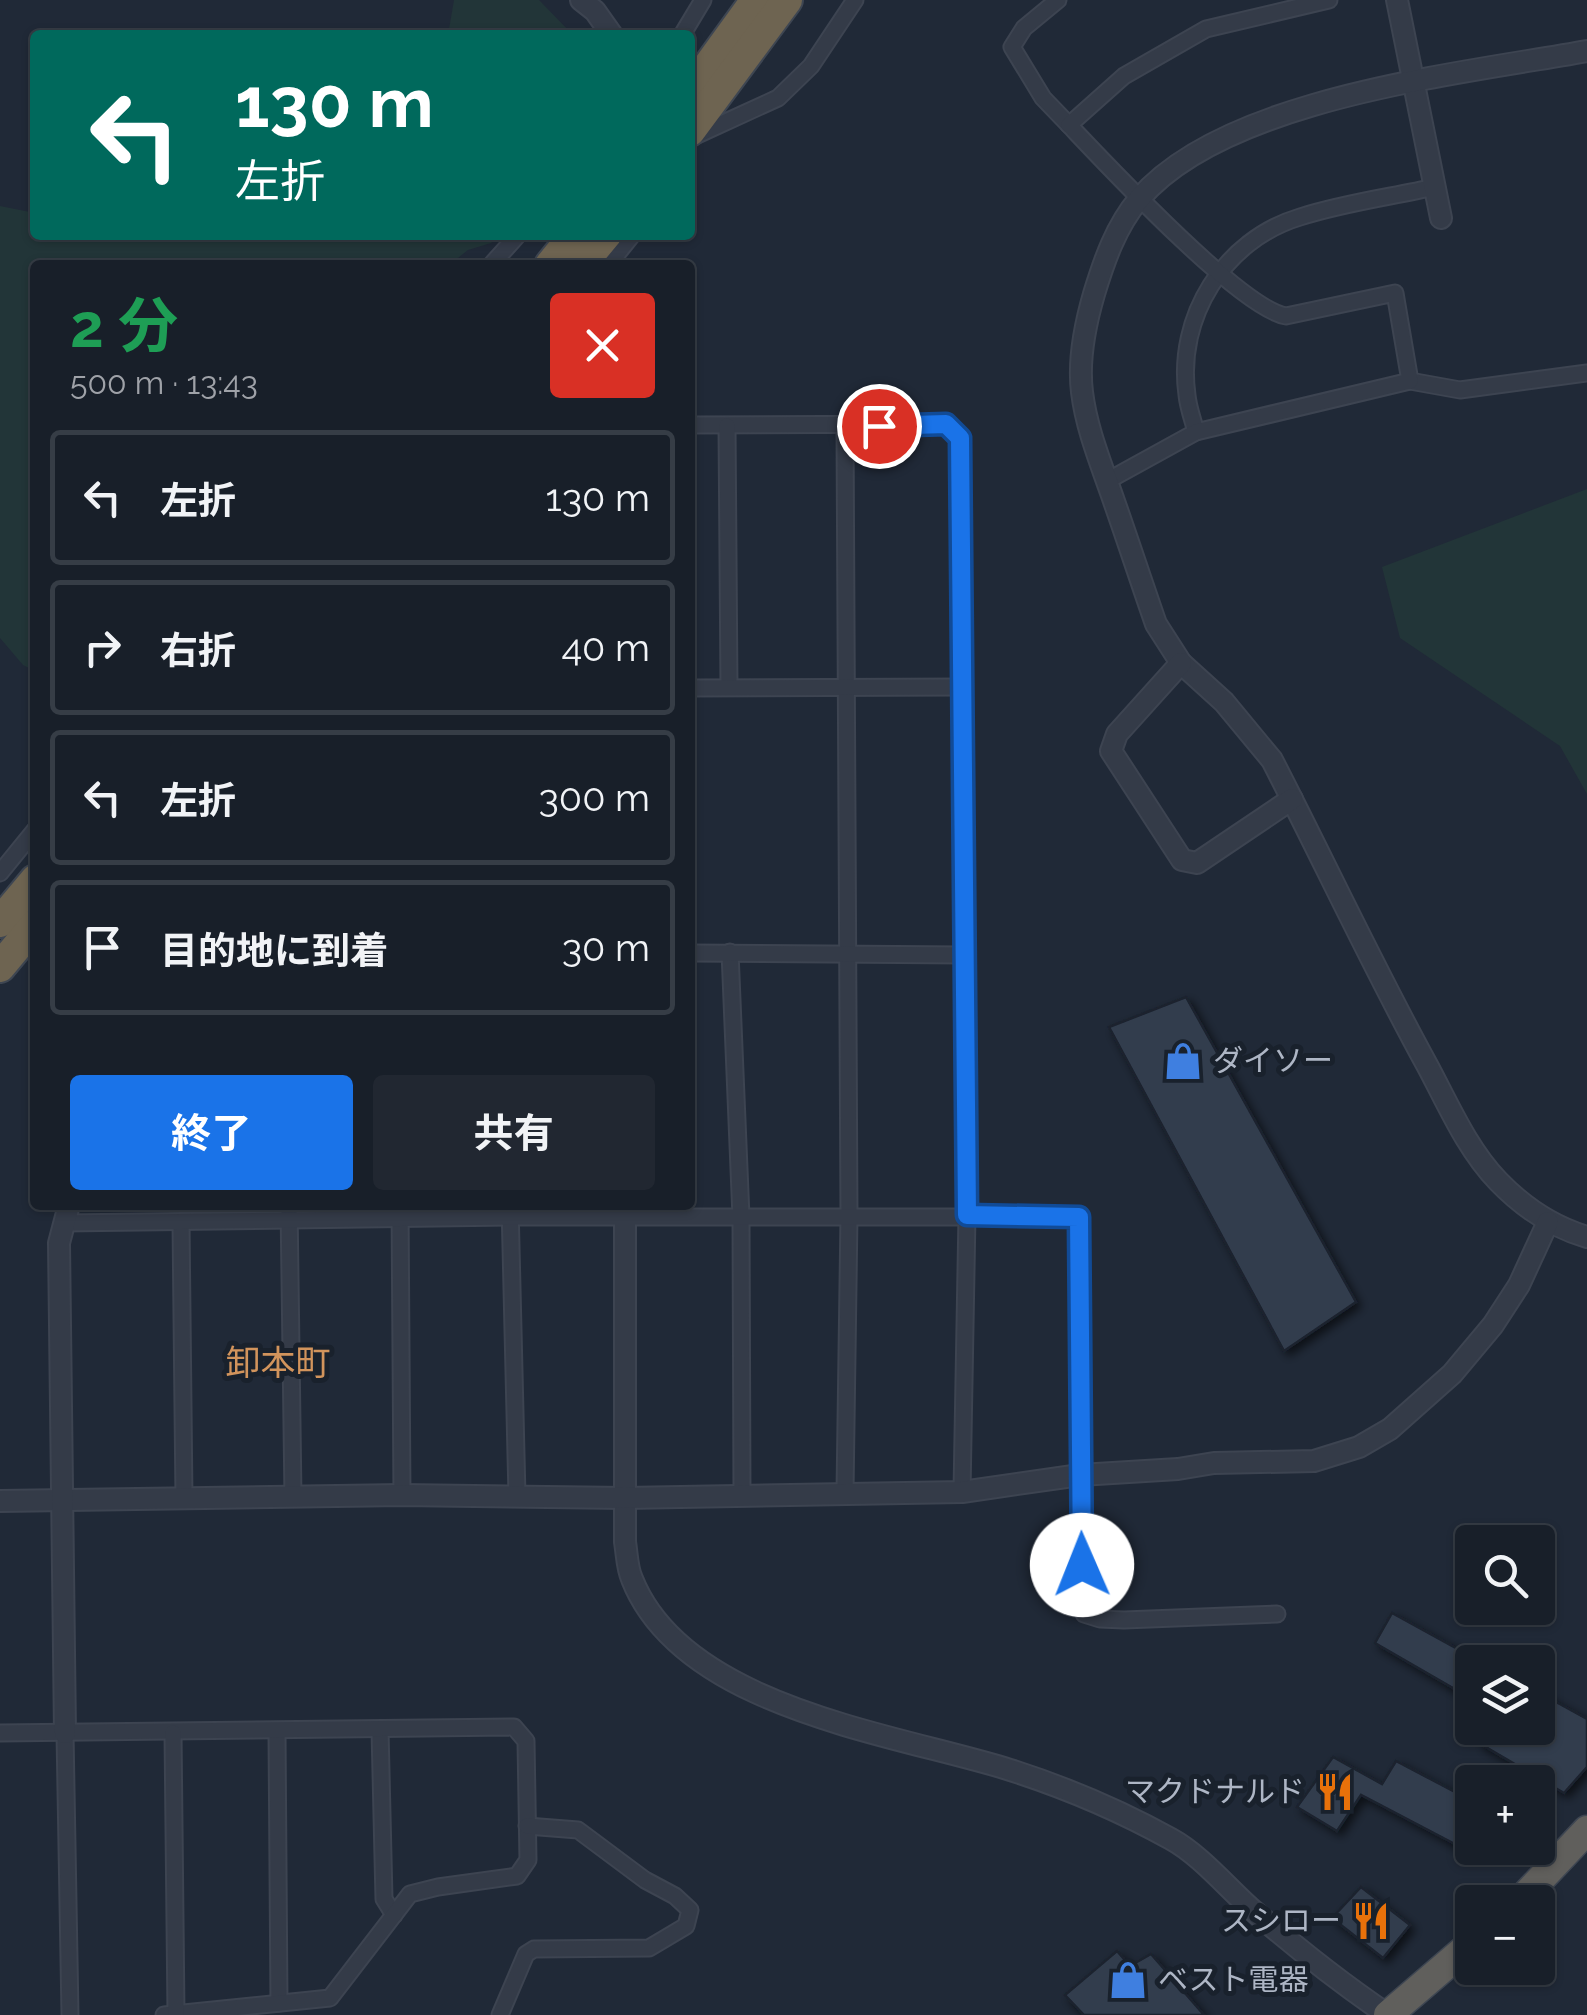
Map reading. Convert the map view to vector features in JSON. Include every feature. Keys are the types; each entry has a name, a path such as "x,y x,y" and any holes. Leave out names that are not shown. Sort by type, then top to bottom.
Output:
{"highway":[{"path":"695,128 712,64 756,0"},
{"path":"704,93 786,0"},
{"path":"554,260 570,240"},
{"path":"585,260 602,240"},
{"path":"0,922 30,886"},
{"path":"0,968 30,930"},
{"path":"1534,1885 1587,1830"},
{"path":"1388,2015 1455,1958"}],"street":[{"path":"685,30 702,0"},
{"path":"695,139 778,98 812,66 855,0"},
{"path":"1058,0 1024,28 1012,47 1044,98 1139,199 1273,314 1286,316 1394,293 1410,381"},
{"path":"1069,125 1124,76 1206,29 1289,4 1328,0"},
{"path":"1397,0 1441,218"},
{"path":"593,4 609,30"},
{"path":"1587,51 1416,82 1277,116 1239,129 1195,153 1139,199 1108,254 1091,305 1082,357 1084,408 1156,624 1181,663 1252,733 1272,760 1386,991 1471,1146 1498,1180 1548,1222 1587,1238"},
{"path":"1196,432 1186,394 1188,344 1197,307 1220,272 1242,249 1264,232 1299,217 1434,187"},
{"path":"496,260 514,240"},
{"path":"610,260 625,240"},
{"path":"1107,481 1196,432 1410,381 1460,390 1587,374"},
{"path":"695,426 946,424 960,438 967,1215 962,1492"},
{"path":"727,426 729,687"},
{"path":"845,427 849,1216 845,1492"},
{"path":"1181,663 1117,734 1111,751 1182,860 1196,863 1292,799"},
{"path":"695,688 963,687"},
{"path":"0,873 30,836"},
{"path":"695,952 964,955"},
{"path":"730,952 741,1217 742,1494"},
{"path":"510,1211 516,1496"},
{"path":"70,2015 59,1243 66,1214 181,1222 289,1213 510,1211 741,1217 1079,1217 1084,1614 1124,1620 1277,1614"},
{"path":"625,1211 625,1498 630,1576 647,1609 674,1639 709,1668 792,1707 1093,1798 1176,1842 1341,1984 1388,2015"},
{"path":"400,1212 402,1494"},
{"path":"289,1213 293,1496"},
{"path":"181,1222 184,1499"},
{"path":"0,1501 402,1494 625,1498 962,1492 1080,1475 1314,1461 1359,1447 1390,1429 1452,1374 1493,1325 1519,1285 1548,1222"},
{"path":"0,1733 514,1727 526,1741 528,1860 517,1876 438,1886 410,1894 330,1998 241,2011 164,2015"},
{"path":"380,1730 384,1898 394,1914"},
{"path":"277,1732 279,2003"},
{"path":"173,1733 176,2014"},
{"path":"500,2015 526,1954 534,1948 649,1948 686,1926 690,1910 676,1896 645,1880 578,1830 528,1826"}],"green space":[{"path":"454,0 539,0 568,30 449,30"},
{"path":"0,206 30,212 30,240 494,240 468,250 455,260 30,260 30,668 0,638"},
{"path":"1587,489 1587,794 1560,746 1400,638 1382,567"}],"building":[{"path":"1186,997 1356,1302 1284,1351 1109,1027"},
{"path":"1392,1613 1455,1648 1455,1689 1375,1643"},
{"path":"1555,1701 1587,1719 1587,1767 1564,1793 1555,1788 1555,1765 1516,1765 1482,1745 1555,1745"},
{"path":"1333,1757 1382,1784 1396,1761 1455,1792 1455,1844 1361,1795 1337,1831 1297,1807"},
{"name":"スシロー","path":"1361,1887 1410,1925 1383,1958 1332,1918"},
{"name":"ベスト電器","path":"1117,1951 1130,1966 1151,1954 1204,2015 1084,2015 1065,1995"}],"place":[{"name":"ダイソー","path":"1183,1061"},
{"name":"マクドナルド","path":"1335,1792"},
{"name":"スシロー","path":"1371,1921"},
{"name":"ベスト電器","path":"1128,1980"}],"district":[{"name":"卸本町","path":"278,1363"}],"route":[{"path":"879,426 946,424 960,438 967,1215 1079,1217 1082,1565"}]}
